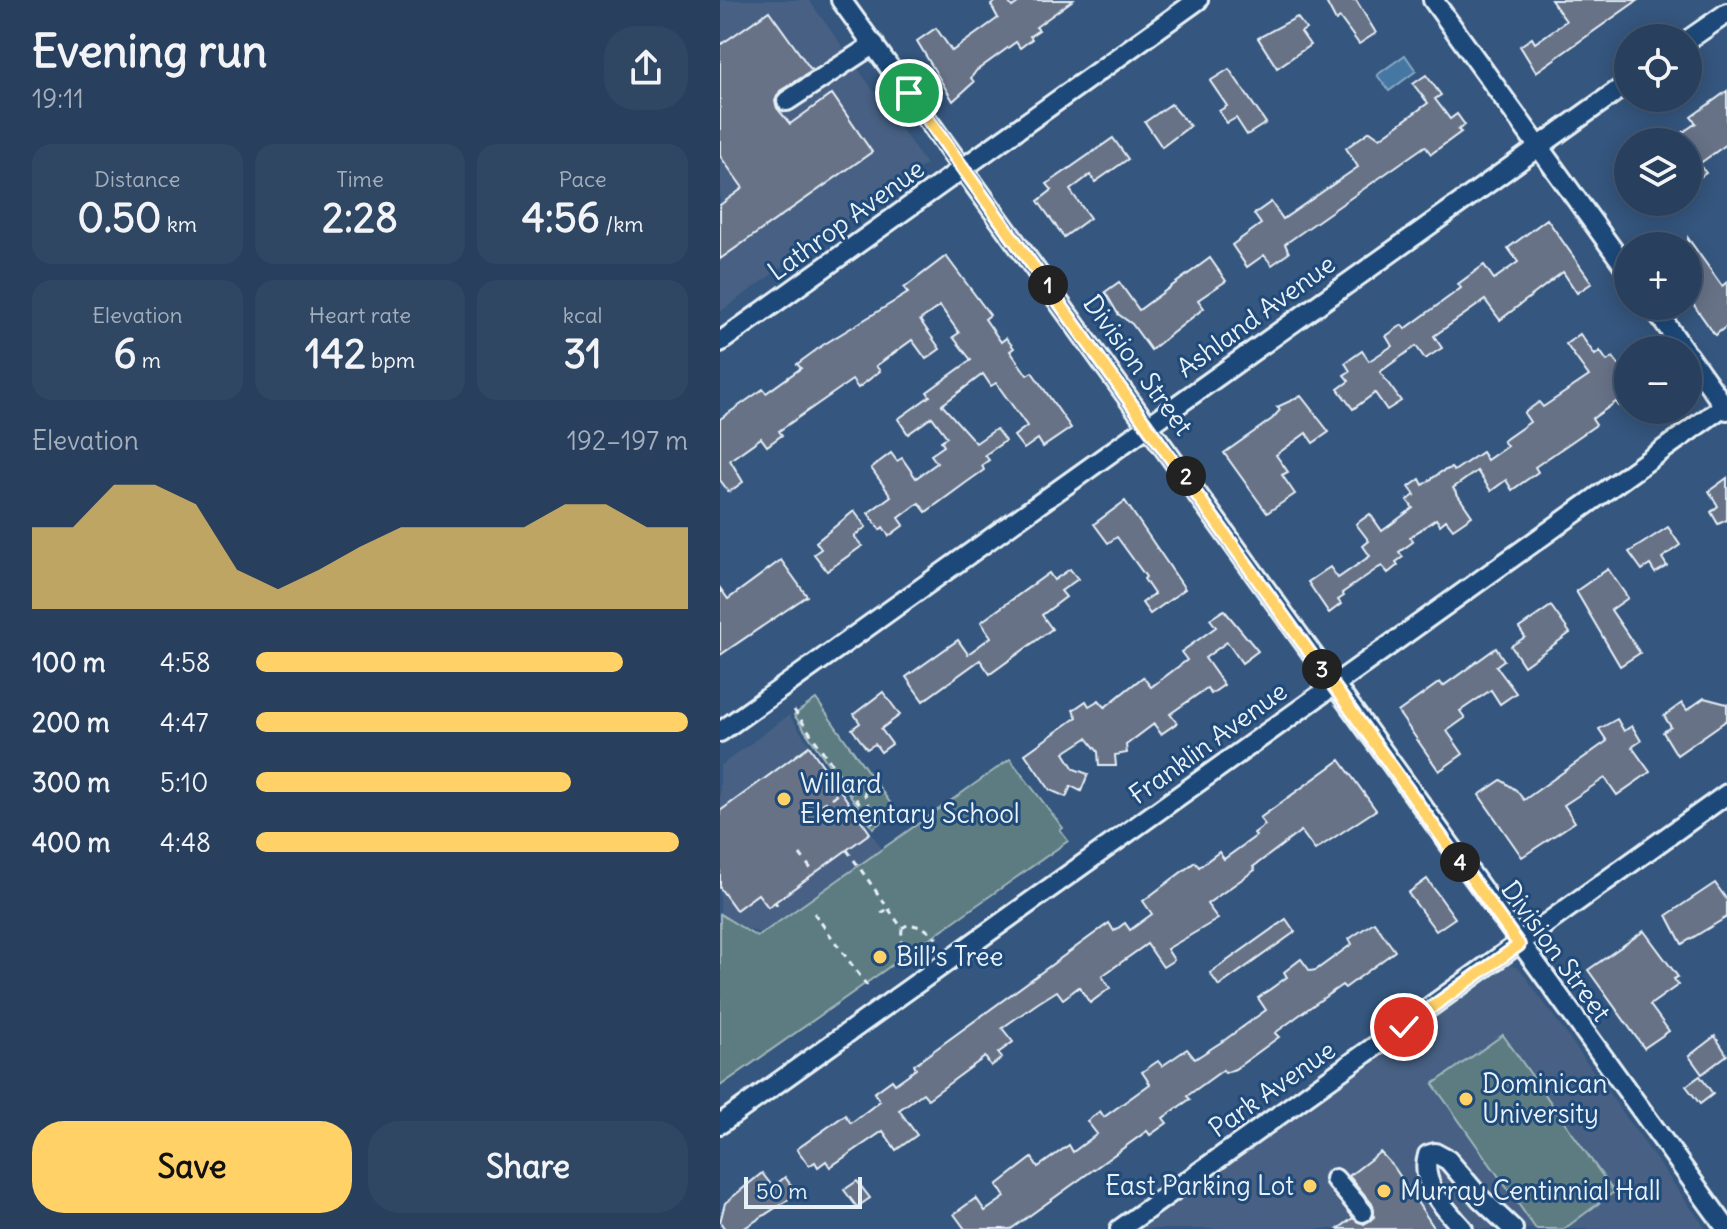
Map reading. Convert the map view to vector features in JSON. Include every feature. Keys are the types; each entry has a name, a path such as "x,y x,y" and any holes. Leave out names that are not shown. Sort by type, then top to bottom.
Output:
{"street":[{"name":"Division Street","path":"841,0 1149,425 1519,945 1727,1229"},
{"name":"Lathrop Avenue","path":"720,342 1198,0"},
{"path":"1433,0 1614,251"},
{"path":"1702,30 1727,13"},
{"path":"787,101 874,44"},
{"name":"Ashland Avenue","path":"720,732 1614,93"},
{"path":"1702,374 1726,406"},
{"name":"Franklin Avenue","path":"720,1124 1726,406"},
{"name":"Park Avenue","path":"1120,1229 1727,794"},
{"path":"1463,1229 1433,1190 1425,1166 1428,1155 1435,1153 1448,1160 1481,1199 1513,1229"},
{"path":"1335,1179 1363,1212"}],"path":[{"path":"794,710 875,826"},
{"path":"831,776 837,772"},
{"path":"822,805 847,787"},
{"path":"847,787 864,792 871,811 867,815"},
{"path":"847,850 902,928 900,964"},
{"path":"800,854 814,873"},
{"path":"881,913 888,909"},
{"path":"814,913 868,987"},
{"path":"902,928 909,924 924,928 937,938"}],"shaded area":[{"path":"720,0 809,0 926,164 720,312"},
{"path":"1405,55 1416,71 1389,91 1377,75"},
{"name":"Willard Elementary School","path":"789,715 882,849 761,933 737,926 720,915 720,766"},
{"name":"Dominican University","path":"1510,965 1520,969 1706,1229 1136,1229"}],"green space":[{"path":"816,699 896,811 873,828 794,715"},
{"path":"1010,759 1063,828 1060,830 1068,841 720,1086 720,914 757,937"},
{"path":"1503,1035 1614,1192 1564,1229 1536,1229 1433,1084"}],"building":[{"path":"998,0 1007,0 1012,7 1022,0 1073,0 1036,27 1039,30 1020,48 1016,42 976,71 971,78 974,82 953,101 917,41 936,28 952,51 998,18 991,5"},
{"path":"1325,0 1356,0 1376,33 1359,44 1340,18 1336,21"},
{"path":"1551,0 1638,0 1536,72 1520,46 1532,38 1535,43 1566,21"},
{"path":"769,11 812,71 780,91 775,101 777,108 790,124 832,94 872,152 720,259 720,205 743,188 720,156 720,45"},
{"path":"1297,17 1306,29 1301,32 1310,45 1277,68 1258,38"},
{"path":"1229,69 1266,123 1247,135 1236,118 1227,123 1219,111 1227,106 1210,81"},
{"path":"1426,75 1441,95 1435,99 1450,119 1457,114 1465,125 1458,130 1461,132 1431,154 1425,146 1285,244 1289,253 1272,265 1264,255 1247,267 1232,245 1261,224 1254,214 1271,202 1283,219 1358,167 1346,148 1370,131 1380,138 1428,103 1413,84"},
{"path":"1727,91 1727,144 1702,162 1702,128 1689,128 1696,123 1691,117"},
{"path":"1171,104 1190,126 1162,147 1145,122"},
{"path":"1113,138 1128,159 1095,182 1090,175 1070,190 1090,218 1064,237 1038,201 1052,190 1047,184"},
{"path":"1547,219 1592,283 1577,293 1563,272 1500,320 1485,300 1434,336 1442,348 1425,359 1416,346 1380,372 1401,401 1387,410 1375,393 1353,409 1338,389 1349,381 1344,375 1350,371 1345,363 1362,351 1369,361 1392,346 1386,336 1402,325 1405,329 1461,288 1458,284 1484,265 1494,279 1518,262 1508,248"},
{"path":"946,256 990,315 985,319 1001,342 1006,338 1014,348 1010,351 1027,375 1032,372 1071,428 1043,447 1038,439 1024,449 1014,436 1027,426 996,383 991,386 983,374 942,405 976,443 996,429 1005,441 985,455 989,460 982,465 984,470 926,512 919,503 899,518 904,525 889,536 883,527 880,530 868,513 891,496 871,468 891,453 897,461 902,458 916,478 937,463 931,455 944,446 941,441 947,437 932,417 908,434 898,419 930,396 927,392 971,360 953,337 959,333 940,306 920,320 940,349 926,359 912,340 876,366 880,371 858,388 852,380 779,431 782,435 767,446 761,438 730,460 743,482 729,492 720,480 720,419 763,389 766,393 801,368 797,364 823,345 908,293 904,288"},
{"path":"1210,258 1226,281 1198,300 1204,308 1151,350 1132,324 1118,314 1105,292 1119,282 1139,310"},
{"path":"1702,258 1722,286 1727,282 1727,326 1715,335 1702,317"},
{"path":"1580,334 1595,355 1600,351 1607,361 1614,358 1614,403 1592,419 1596,425 1535,467 1538,472 1512,490 1506,480 1491,491 1477,471 1453,488 1472,516 1453,529 1446,520 1440,525 1436,519 1410,537 1413,542 1399,552 1403,557 1396,562 1398,565 1388,573 1382,566 1378,568 1342,593 1344,596 1338,600 1341,604 1329,613 1308,582 1330,567 1338,578 1370,556 1363,546 1369,541 1356,524 1370,514 1382,531 1413,508 1407,500 1415,495 1409,487 1420,479 1423,485 1441,472 1451,468 1454,471 1482,452 1487,460 1507,446 1503,441 1530,422 1524,413 1539,402 1543,407 1589,376 1566,344"},
{"path":"1301,396 1329,432 1313,443 1306,433 1276,455 1288,472 1282,475 1295,494 1267,513 1224,453 1272,419 1280,410 1277,407"},
{"path":"1727,478 1727,520 1718,524 1711,512 1718,506 1709,491"},
{"path":"1125,501 1185,589 1150,614 1142,603 1154,594 1144,579 1146,577 1117,537 1108,543 1094,524"},
{"path":"854,511 866,527 854,536 862,546 827,571 814,554 821,549 816,542"},
{"path":"1668,527 1680,545 1662,558 1667,566 1655,573 1650,565 1642,570 1629,552"},
{"path":"781,560 807,596 720,655 720,588 728,599"},
{"path":"1070,569 1078,579 1061,591 1066,597 1042,615 1052,629 990,674 980,660 923,701 906,677 958,640 968,654 991,637 981,622 1049,573 1054,580"},
{"path":"1608,569 1628,598 1611,610 1640,653 1620,666 1576,591"},
{"path":"1551,606 1570,633 1524,666 1511,646 1525,637 1519,628"},
{"path":"1224,610 1258,651 1242,663 1227,642 1205,658 1224,685 1211,694 1207,688 1170,714 1177,723 1161,734 1154,724 1126,745 1127,753 1115,755 1116,766 1099,766 1098,752 1087,738 1064,753 1074,769 1088,774 1081,791 1071,786 1066,797 1050,790 1025,754 1077,717 1073,710 1086,701 1089,706 1099,700 1105,707 1143,677 1151,687 1187,660 1181,652 1216,627 1210,619"},
{"path":"1496,648 1504,660 1496,666 1516,693 1500,704 1491,690 1460,711 1465,718 1447,731 1463,754 1439,771 1398,712 1440,682 1443,686"},
{"path":"883,692 900,715 881,729 892,744 881,752 875,744 867,749 852,729 860,723 854,714"},
{"path":"1704,698 1727,704 1727,720 1677,755 1663,732 1671,727 1664,716 1682,703 1687,710"},
{"path":"1617,719 1624,731 1632,726 1641,741 1632,747 1650,772 1617,795 1605,778 1564,805 1575,822 1522,857 1479,795 1501,780 1524,800 1607,741 1599,729"},
{"name":"Willard Elementary School","path":"809,746 870,833 768,907 758,894 736,910 720,888 720,811"},
{"path":"1340,760 1376,810 1315,850 1301,831 1253,867 1255,870 1207,904 1218,919 1167,949 1174,960 1163,967 1147,944 1102,976 1110,988 1090,1003 1079,987 1063,999 1057,991 1002,1028 1013,1042 998,1053 1002,1058 991,1066 985,1057 928,1099 923,1093 899,1110 917,1135 896,1150 883,1131 830,1167 826,1161 818,1167 815,1162 809,1166 797,1149 845,1115 851,1123 880,1101 874,1093 892,1080 895,1084 916,1069 914,1065 1109,923 1114,931 1125,923 1130,930 1152,914 1143,901 1195,862 1199,867 1219,852 1224,859 1256,836 1254,833 1265,825 1260,818"},
{"path":"1427,879 1455,918 1436,931 1408,893"},
{"path":"1715,883 1727,900 1727,917 1682,944 1667,915"},
{"path":"1286,919 1295,932 1219,986 1210,973"},
{"path":"1374,922 1395,951 1345,988 1342,985 1298,1016 1275,1033 1279,1037 1235,1069 1225,1073 1223,1070 1187,1096 1190,1099 1163,1118 1167,1123 1150,1135 1147,1131 1011,1229 965,1229 954,1214 976,1198 985,1211 1005,1197 997,1185 1032,1158 1038,1167 1069,1145 1073,1152 1097,1134 1087,1121 1100,1111 1104,1117 1150,1084 1142,1072 1158,1061 1162,1066 1187,1049 1195,1059 1226,1039 1266,1010 1258,998 1287,977 1284,972 1301,959 1310,971 1316,970 1352,944 1349,939"},
{"path":"1644,931 1678,977 1674,979 1678,985 1650,1005 1669,1031 1644,1048 1588,970"},
{"path":"1715,1036 1727,1055 1702,1074 1689,1056"},
{"path":"1700,1076 1713,1094 1700,1104 1686,1086"},
{"name":"Murray Centinnial Hall","path":"1380,1152 1394,1167 1435,1229 1338,1229 1353,1218 1364,1224 1374,1217 1373,1205 1349,1176"},
{"path":"762,1173 773,1187 785,1177 797,1194 743,1229 725,1229 720,1222 725,1203"},
{"path":"857,1181 870,1198 857,1207 844,1190"}],"place":[{"name":"Willard Elementary School","path":"784,799"},
{"name":"Bill’s Tree","path":"880,957"},
{"name":"Dominican University","path":"1466,1099"},
{"name":"East Parking Lot","path":"1310,1186"},
{"name":"Murray Centinnial Hall","path":"1384,1191"}],"route":[{"path":"909,93 1519,945 1404,1027"}]}
